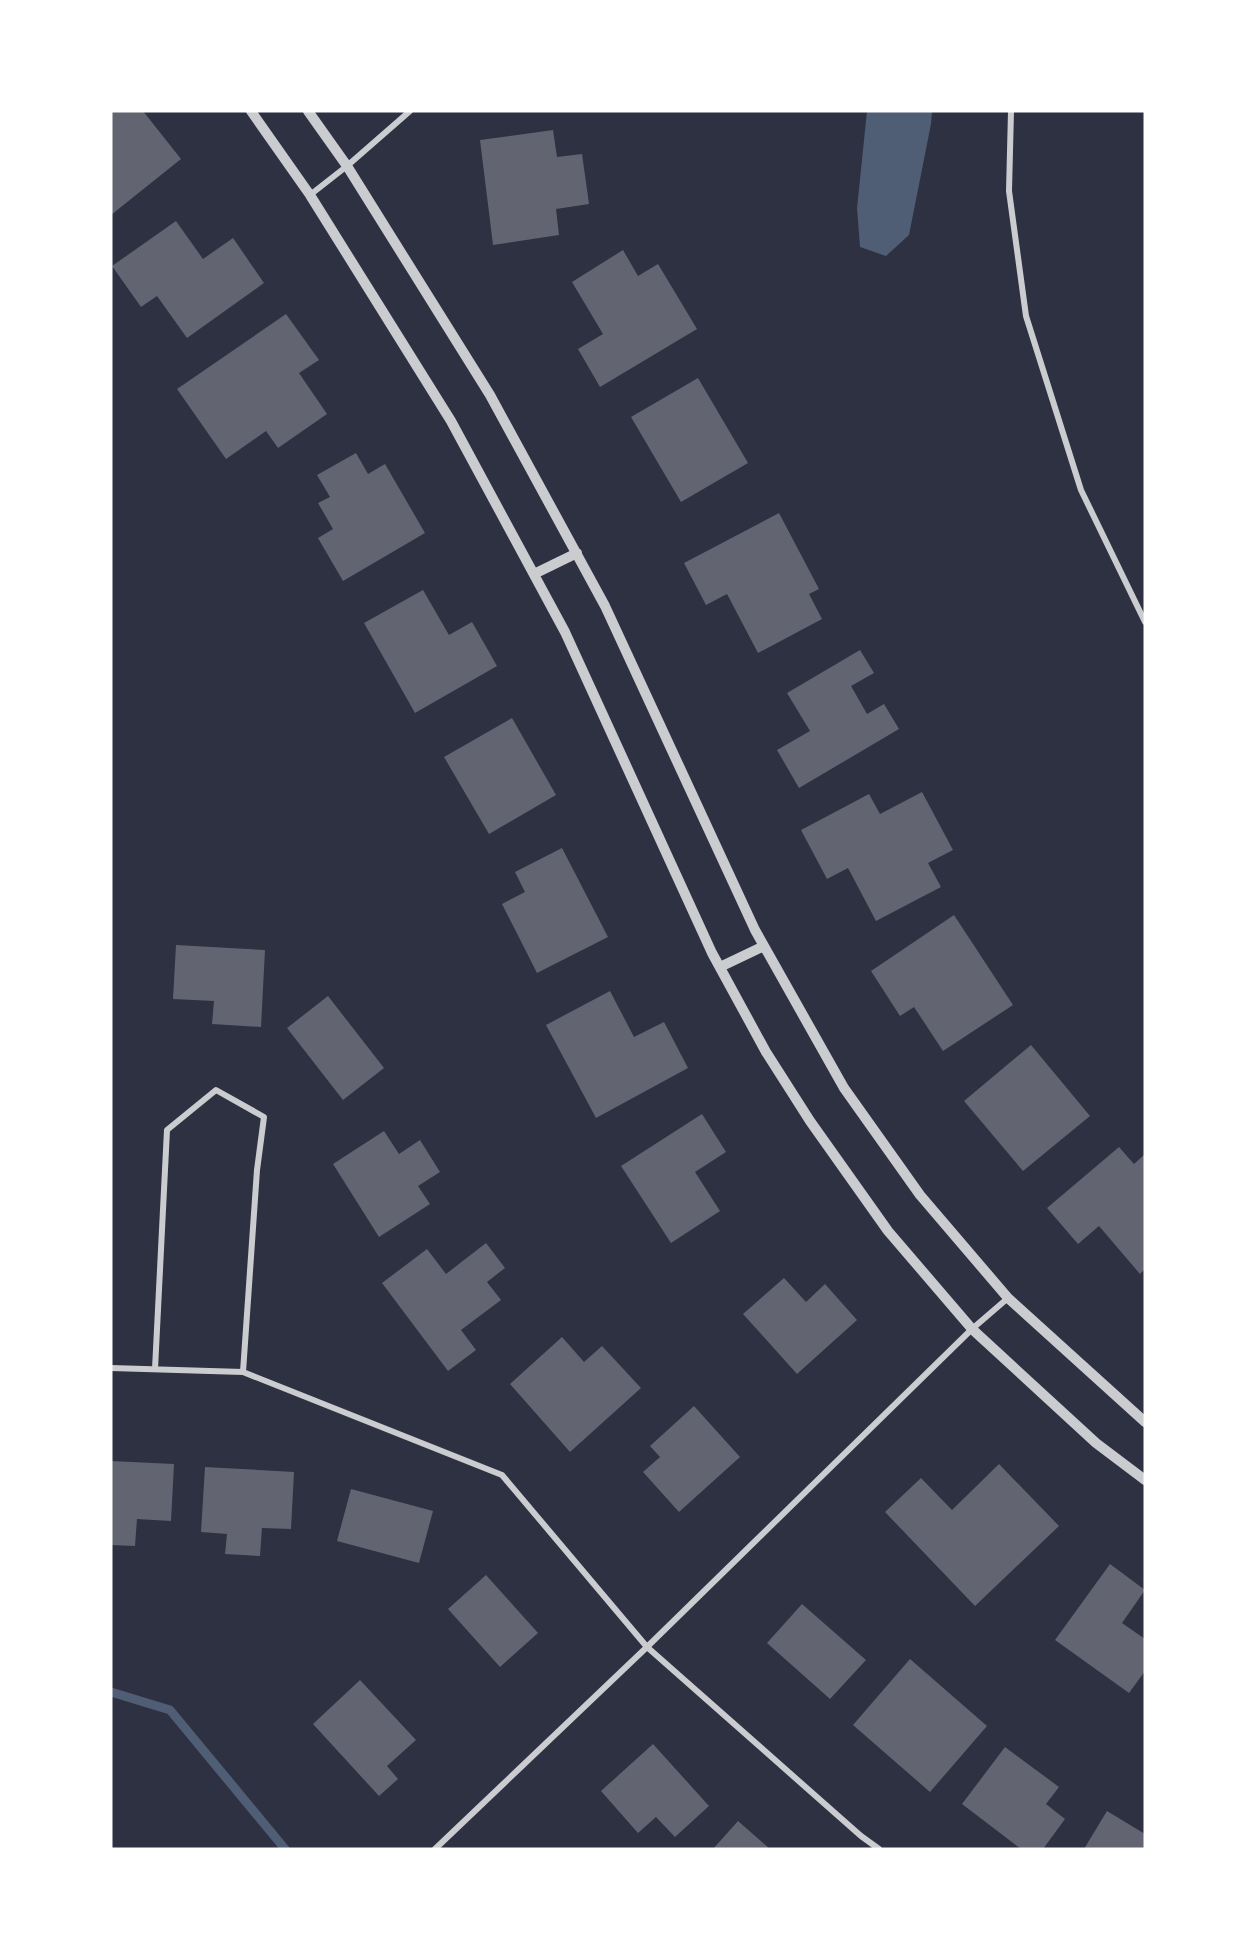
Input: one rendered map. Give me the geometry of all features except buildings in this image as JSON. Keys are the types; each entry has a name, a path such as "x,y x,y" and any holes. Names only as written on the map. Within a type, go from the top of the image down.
{"street":[{"path":"250,111 310,195 451,421 565,632 720,967 766,1052 816,1130 888,1231 972,1329 1096,1443 1145,1480"},
{"path":"308,111 347,166 490,395 577,553 605,606 764,946 844,1088 920,1195 1008,1298 1145,1422"},
{"path":"310,195 410,111"},
{"path":"1011,111 1009,191 1026,316 1082,490 1145,622"},
{"path":"534,574 577,553"},
{"path":"720,967 764,946"},
{"path":"155,1369 167,1130 216,1090 264,1117 257,1170 243,1372"},
{"path":"435,1849 647,1647 972,1329 1008,1298"},
{"path":"111,1368 243,1372 502,1475 647,1647 852,1828 879,1849"}],"water":[{"path":"867,111 932,111 909,235 886,256 860,247 857,208"}],"waterway":[{"path":"111,1692 170,1710 285,1849"}]}
